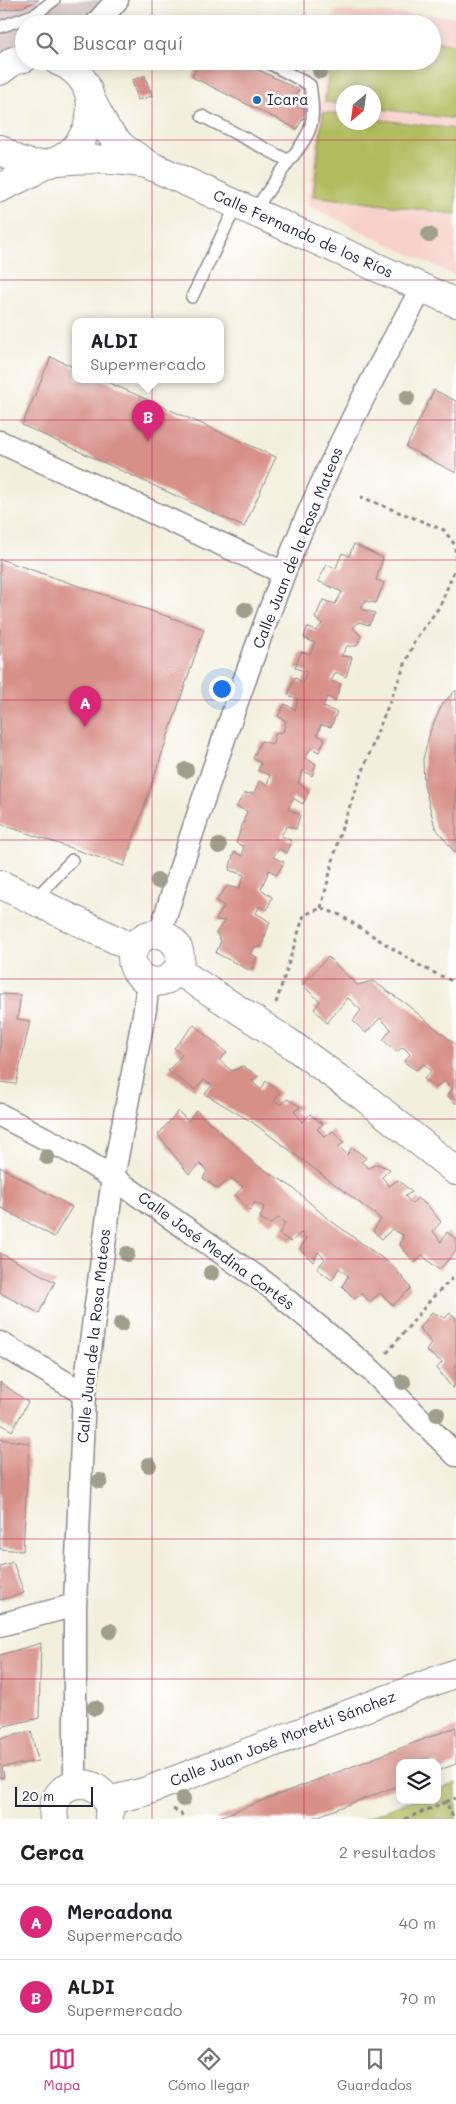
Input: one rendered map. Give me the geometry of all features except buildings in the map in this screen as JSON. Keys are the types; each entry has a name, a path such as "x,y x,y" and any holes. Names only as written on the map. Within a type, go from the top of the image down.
{"street":[{"name":"Calle Fernando de los Ríos","path":"72,70 86,80 107,130 122,147 150,165 456,303"},
{"path":"0,188 70,153 84,137 89,126 86,80"},
{"name":"Calle Fernando de los Ríos","path":"0,149 14,160 30,164 90,159 127,161 150,165"},
{"name":"Calle Juan de la Rosa Mateos","path":"160,933 220,749 284,573 348,428 422,288"},
{"path":"0,442 284,573"},
{"path":"0,884 133,948"},
{"path":"160,933 175,943 179,951 180,962 177,970 163,981 148,981 140,977 133,966 131,955 138,940 148,934 160,933"},
{"path":"177,970 288,1042 349,1086 456,1171"},
{"name":"Calle Juan de la Rosa Mateos","path":"75,1784 75,1605 84,1394 113,1178 144,1019 148,981"},
{"name":"Calle José Medina Cortés","path":"0,1115 73,1153 113,1178 267,1284 372,1371 456,1455"},
{"path":"0,1343 84,1394"},
{"path":"0,1625 75,1605"},
{"name":"Calle Juan José Moretti Sánchez","path":"109,1810 144,1792 456,1673"},
{"path":"54,1819 52,1809 55,1799 61,1791 75,1784 93,1786 109,1810"}],"lane":[{"path":"33,15 54,0"},
{"path":"0,27 15,22"},
{"path":"192,297 246,208 308,138 314,112 310,85 281,70"},
{"path":"202,116 289,161"},
{"path":"34,900 72,860"}],"path":[{"path":"322,908 340,832 377,733 415,640 440,606 456,566 455,545 444,530 361,497"},
{"path":"274,1008 304,915 322,908 340,915 422,967 455,981"},
{"path":"372,1371 433,1297 456,1275"},
{"path":"405,1819 456,1798"},
{"path":"446,1802 454,1819"}],"shaded area":[{"path":"0,0 125,0 114,15 15,15 15,70 17,70 0,76"},
{"path":"333,10 421,15 332,15"},
{"path":"441,16 456,17 456,276 308,206 325,70 441,70"}],"green space":[{"path":"441,42 456,44 456,119 381,109 381,85 336,85 336,103 325,102 329,70 441,70"},
{"path":"323,112 336,114 336,130 381,130 381,120 456,129 456,214 313,196"},
{"path":"456,1783 456,1819 364,1819 402,1804 441,1804 441,1789"}],"place":[{"name":"Icara","path":"257,100"},
{"name":"ALDI","path":"148,441"},
{"name":"Mercadona","path":"85,727"}]}
